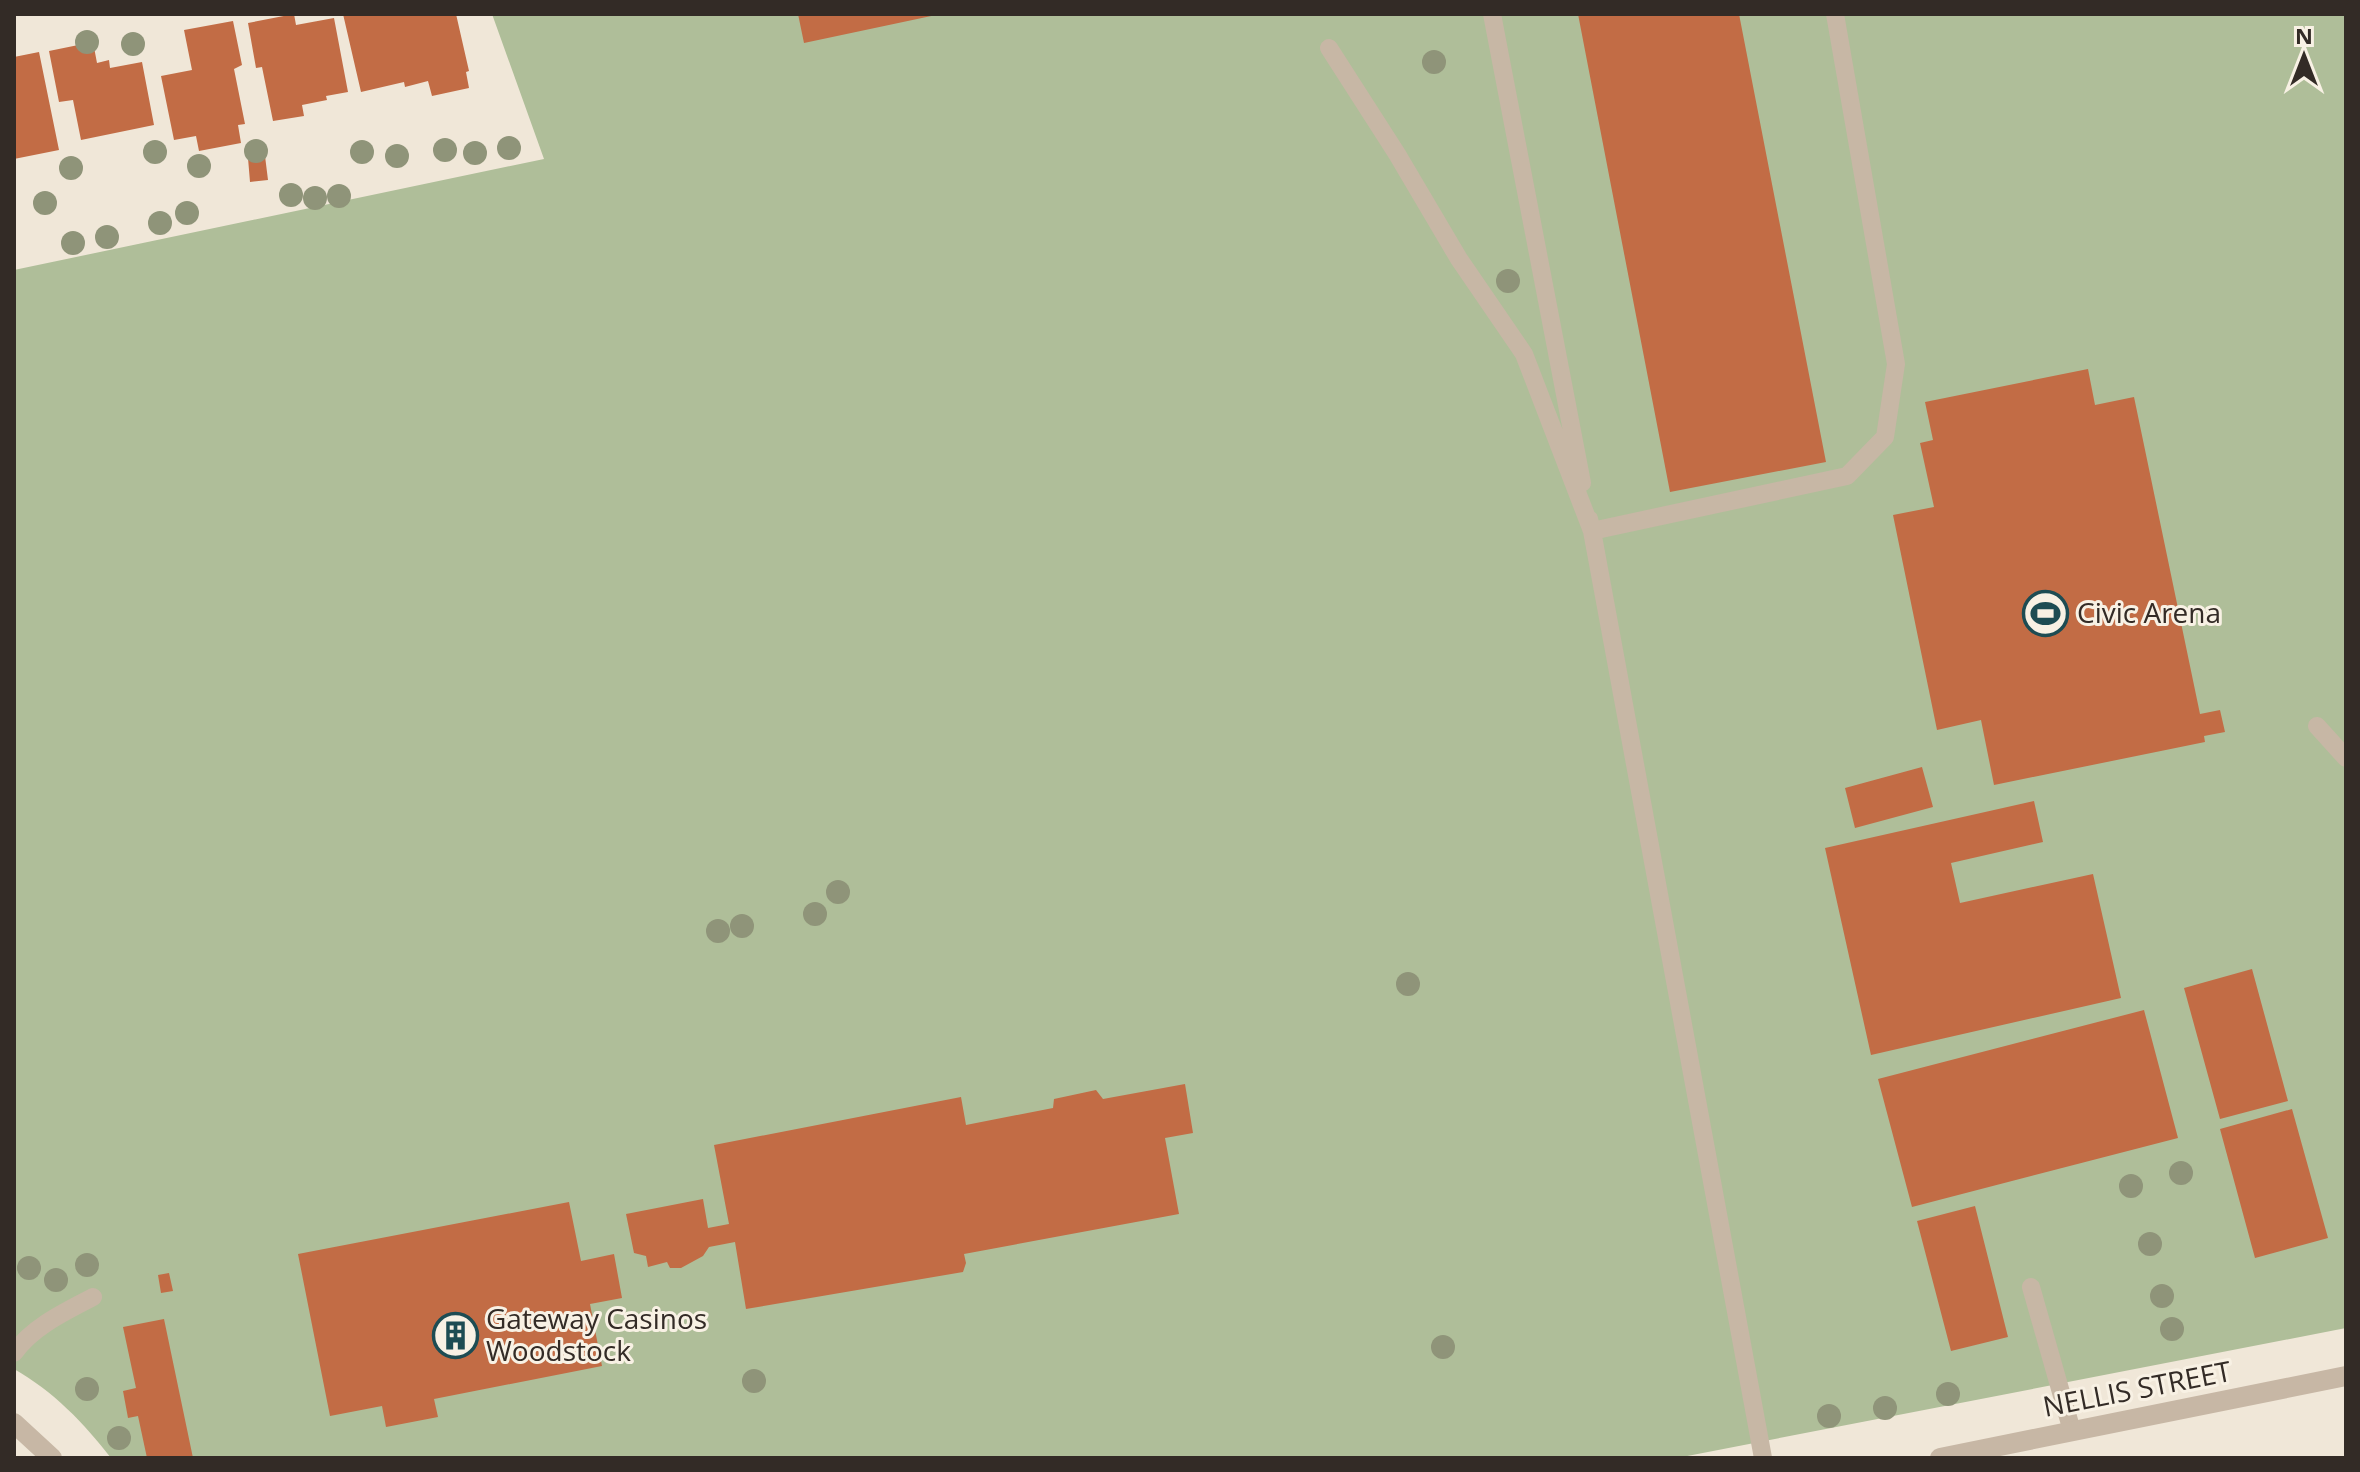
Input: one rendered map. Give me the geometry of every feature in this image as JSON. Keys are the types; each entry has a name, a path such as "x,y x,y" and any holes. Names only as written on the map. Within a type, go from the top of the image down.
{"street":[{"name":"NELLIS STREET","path":"1940,1458 2346,1376"},
{"path":"14,1423 52,1458"}],"lane":[{"path":"1492,14 1592,531 1763,1458"},
{"path":"1592,531 1847,476 1885,437 1896,364 1835,14"},
{"path":"1329,48 1459,259 1524,354 1592,531"},
{"path":"2317,726 2346,758"},
{"path":"2031,1287 2072,1431"},
{"path":"14,1353 20,1344 59,1315 93,1297"}],"green space":[{"path":"492,14 2346,14 2346,1328 1677,1458 111,1458 67,1409 42,1387 14,1369 14,270 544,159"}],"building":[{"path":"294,14 296,25 334,18 348,92 302,105 304,116 273,121 262,67 256,68 248,23"},
{"path":"343,14 456,14 469,71 466,72 469,88 432,96 428,81 405,87 404,82 361,92"},
{"path":"798,14 936,14 936,15 804,43"},
{"path":"1578,14 1739,14 1826,462 1670,492"},
{"path":"233,21 242,65 234,69 245,124 238,125 241,143 199,151 196,136 174,140 161,76 192,70 184,30"},
{"path":"93,42 97,63 109,60 110,68 142,62 154,125 81,140 73,100 59,102 49,51"},
{"path":"39,52 59,150 14,159 14,57"},
{"path":"265,156 268,180 250,182 248,158"},
{"name":"Civic Arena","path":"2088,369 2095,405 2134,397 2200,714 2220,710 2225,732 2204,736 2205,742 1994,785 1981,720 1937,730 1893,515 1934,507 1920,443 1933,440 1925,402"},
{"path":"1922,767 1933,807 1855,828 1845,788"},
{"path":"2034,801 2043,842 1951,863 1960,903 2093,874 2121,998 1871,1055 1825,848"},
{"path":"2252,969 2288,1101 2220,1119 2184,988"},
{"path":"2144,1010 2178,1138 1912,1207 1878,1079"},
{"path":"1185,1084 1193,1133 1165,1138 1179,1214 964,1254 966,1263 963,1272 746,1309 735,1242 709,1247 703,1256 681,1268 670,1268 667,1262 648,1267 646,1256 634,1253 626,1214 703,1199 708,1228 729,1224 714,1145 961,1097 966,1125 1053,1108 1054,1099 1096,1090 1103,1099"},
{"path":"2292,1109 2328,1238 2255,1258 2220,1129"},
{"name":"Gateway Casinos Woodstock","path":"569,1202 581,1261 614,1254 622,1298 590,1304 602,1366 434,1399 438,1417 386,1427 382,1406 330,1416 298,1254"},
{"path":"1975,1206 2008,1337 1951,1351 1917,1221"},
{"path":"169,1273 173,1291 161,1293 158,1275"},
{"path":"164,1319 193,1458 147,1458 138,1416 128,1418 123,1391 136,1388 123,1327"}],"place":[{"name":"Civic Arena","path":"2046,613"},
{"name":"Gateway Casinos Woodstock","path":"455,1335"}]}
